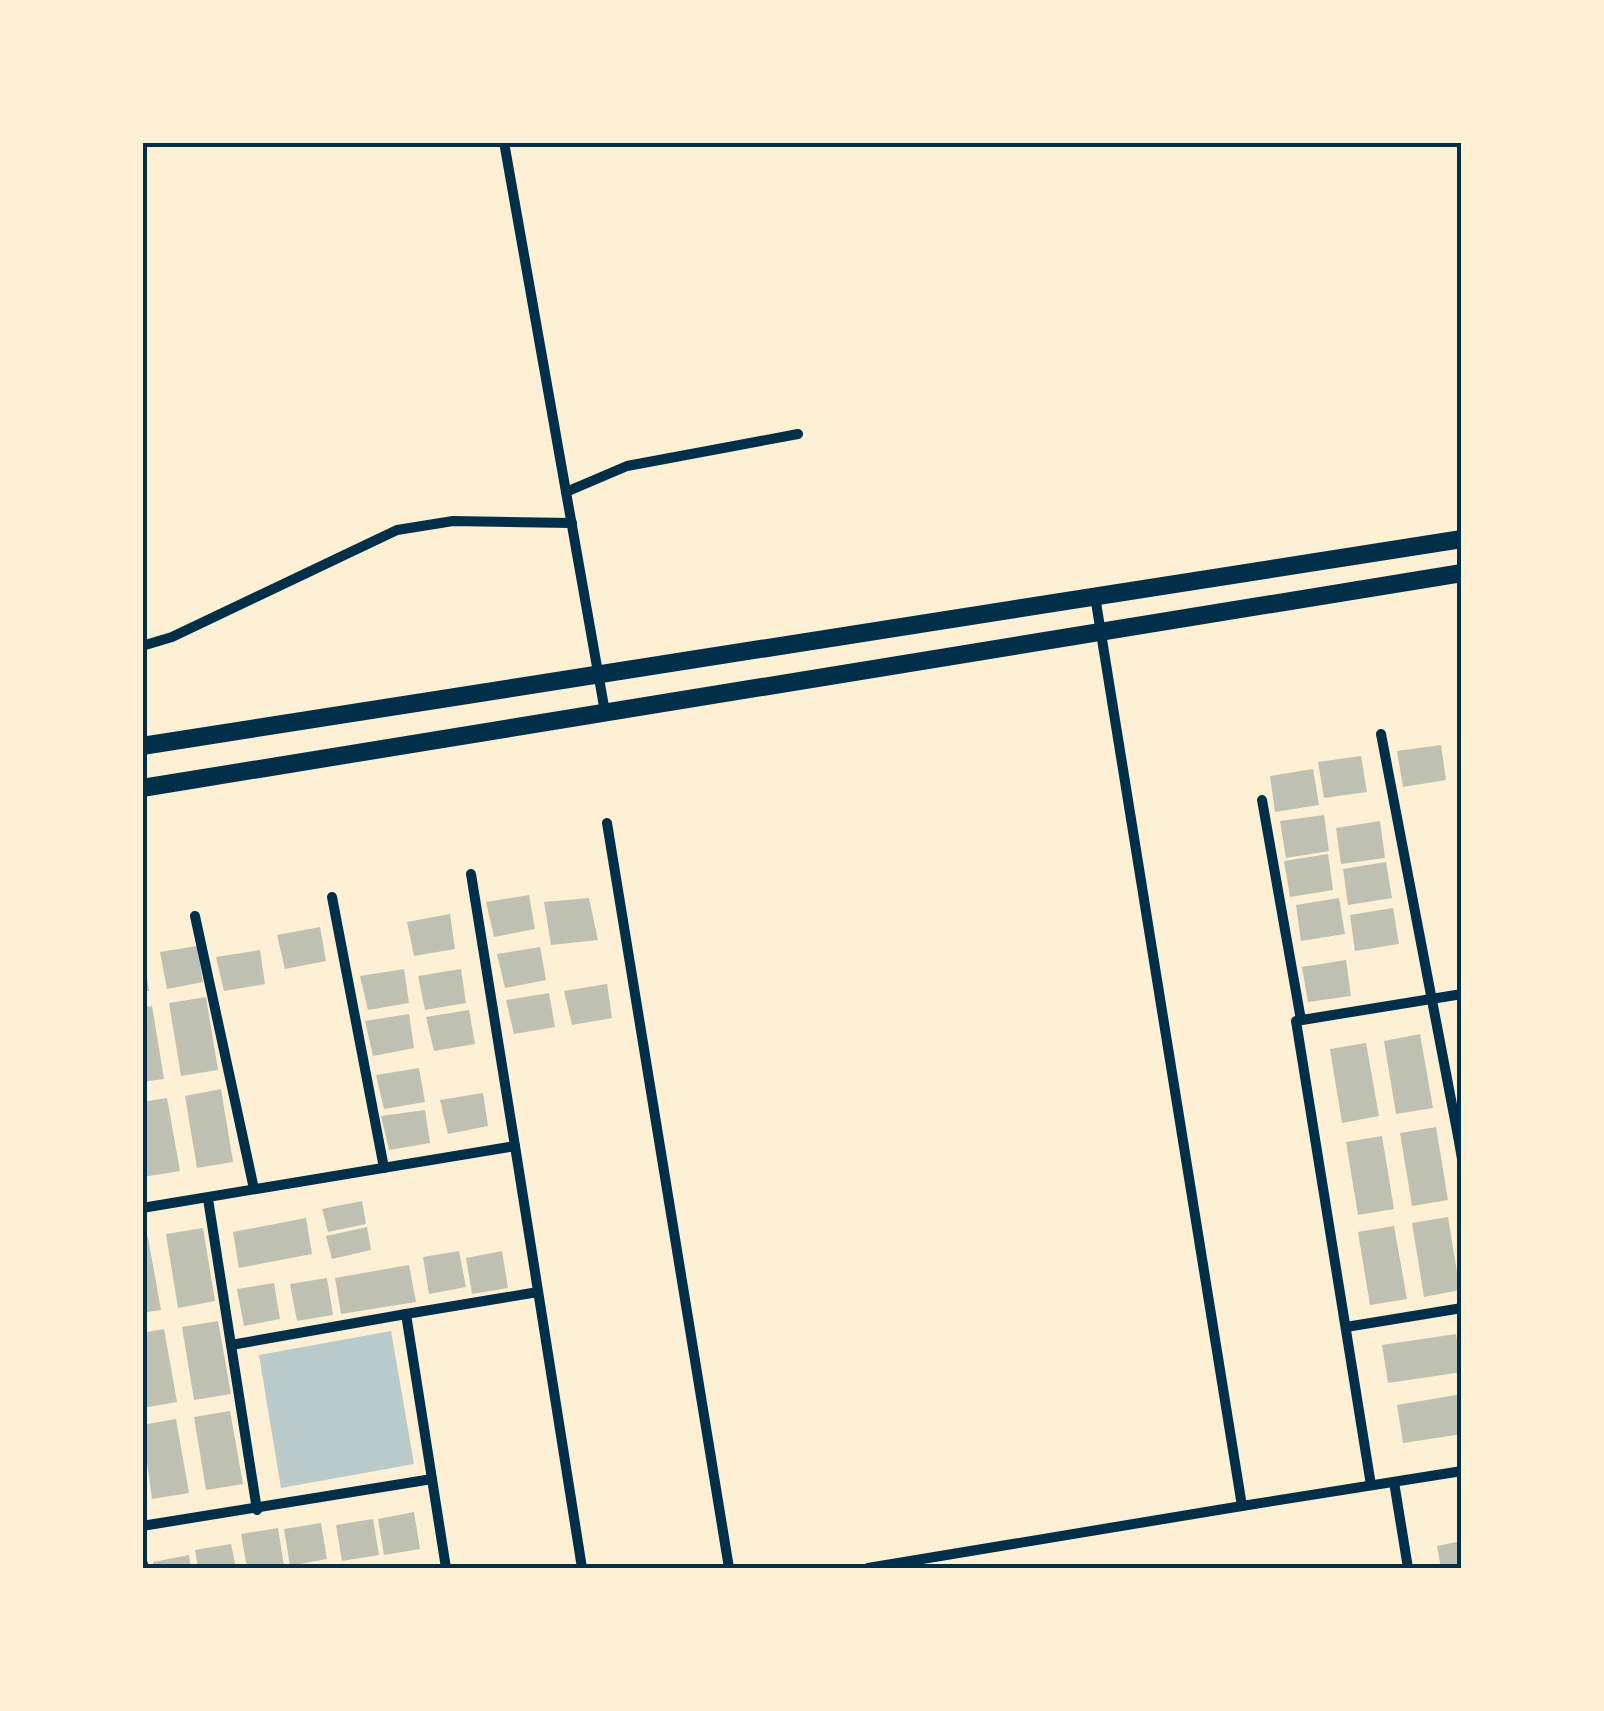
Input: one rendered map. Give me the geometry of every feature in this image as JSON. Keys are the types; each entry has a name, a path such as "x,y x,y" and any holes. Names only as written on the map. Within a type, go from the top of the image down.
{"street":[{"path":"504,142 605,712"},
{"path":"566,492 627,466 798,434"},
{"path":"142,646 172,636 397,530 452,521 572,523"},
{"path":"142,746 1462,539"},
{"path":"142,788 1462,573"},
{"path":"1096,596 1242,1506"},
{"path":"1381,734 1462,1159"},
{"path":"1262,800 1301,1020"},
{"path":"607,822 729,1568"},
{"path":"471,874 582,1568"},
{"path":"332,897 384,1168"},
{"path":"196,916 254,1189"},
{"path":"1372,1485 1296,1021 1462,994"},
{"path":"142,1208 516,1146"},
{"path":"208,1199 258,1510"},
{"path":"231,1345 538,1292"},
{"path":"1346,1327 1462,1308"},
{"path":"406,1314 446,1568"},
{"path":"868,1568 1462,1470"},
{"path":"142,1526 432,1479"},
{"path":"1394,1482 1408,1568"},
{"path":"142,1561 144,1568"}],"shaded area":[{"path":"391,1331 414,1464 281,1488 259,1355"}],"building":[{"path":"1441,745 1446,780 1403,787 1397,751"},
{"path":"1361,756 1367,792 1324,798 1318,762"},
{"path":"1313,769 1319,805 1275,812 1270,776"},
{"path":"1324,815 1329,851 1286,858 1280,821"},
{"path":"1380,821 1385,858 1341,864 1336,828"},
{"path":"1328,854 1333,890 1290,897 1284,861"},
{"path":"1386,862 1392,898 1348,905 1343,869"},
{"path":"529,895 535,929 494,937 486,902"},
{"path":"589,898 598,940 551,945 544,902"},
{"path":"1339,898 1345,934 1301,941 1296,905"},
{"path":"1393,908 1399,944 1355,951 1350,915"},
{"path":"450,914 455,949 414,956 407,922"},
{"path":"320,927 326,961 285,969 277,935"},
{"path":"197,946 203,982 167,989 160,952"},
{"path":"540,947 546,980 505,988 497,954"},
{"path":"260,950 265,984 224,991 216,957"},
{"path":"1346,960 1351,996 1308,1002 1302,967"},
{"path":"145,963 149,991 142,992 142,964"},
{"path":"404,969 409,1003 368,1010 360,976"},
{"path":"461,969 466,1003 425,1010 418,976"},
{"path":"607,984 612,1018 572,1025 564,991"},
{"path":"549,993 555,1027 514,1034 506,1000"},
{"path":"206,997 218,1070 181,1076 169,1003"},
{"path":"152,1006 164,1079 142,1082 142,1007"},
{"path":"469,1010 475,1044 434,1051 426,1017"},
{"path":"409,1014 414,1048 373,1056 365,1021"},
{"path":"1420,1034 1433,1108 1396,1114 1384,1041"},
{"path":"1366,1043 1379,1116 1342,1123 1330,1049"},
{"path":"419,1068 425,1102 384,1109 376,1075"},
{"path":"221,1089 233,1162 197,1168 185,1096"},
{"path":"483,1093 488,1126 448,1134 440,1100"},
{"path":"167,1098 180,1171 143,1177 142,1102"},
{"path":"425,1110 430,1143 389,1150 381,1116"},
{"path":"1436,1127 1448,1200 1412,1206 1400,1133"},
{"path":"1382,1136 1394,1209 1358,1215 1346,1142"},
{"path":"362,1201 366,1224 328,1232 322,1209"},
{"path":"1448,1217 1460,1290 1424,1297 1412,1223"},
{"path":"306,1218 312,1254 239,1268 233,1232"},
{"path":"1394,1226 1407,1299 1370,1305 1358,1232"},
{"path":"367,1227 371,1250 332,1259 326,1236"},
{"path":"203,1228 215,1301 178,1308 166,1234"},
{"path":"148,1237 161,1310 142,1313 142,1238"},
{"path":"459,1251 466,1287 429,1294 423,1257"},
{"path":"502,1251 508,1288 472,1294 466,1258"},
{"path":"409,1265 416,1302 341,1314 335,1278"},
{"path":"327,1278 333,1315 297,1321 290,1284"},
{"path":"274,1283 280,1319 244,1326 237,1289"},
{"path":"218,1321 231,1394 194,1400 182,1327"},
{"path":"164,1329 177,1402 142,1408 142,1333"},
{"path":"1456,1334 1462,1372 1388,1383 1382,1345"},
{"path":"1462,1394 1462,1434 1403,1443 1397,1405"},
{"path":"230,1411 243,1484 206,1490 194,1417"},
{"path":"176,1419 189,1493 152,1499 142,1425"},
{"path":"414,1512 420,1549 384,1555 378,1519"},
{"path":"373,1519 379,1555 342,1561 336,1525"},
{"path":"321,1523 327,1559 290,1566 284,1529"},
{"path":"278,1528 284,1565 247,1568 241,1534"},
{"path":"1462,1541 1462,1568 1441,1568 1437,1546"},
{"path":"231,1544 236,1568 198,1568 195,1550"},
{"path":"189,1555 191,1568 154,1568 153,1562"}]}
